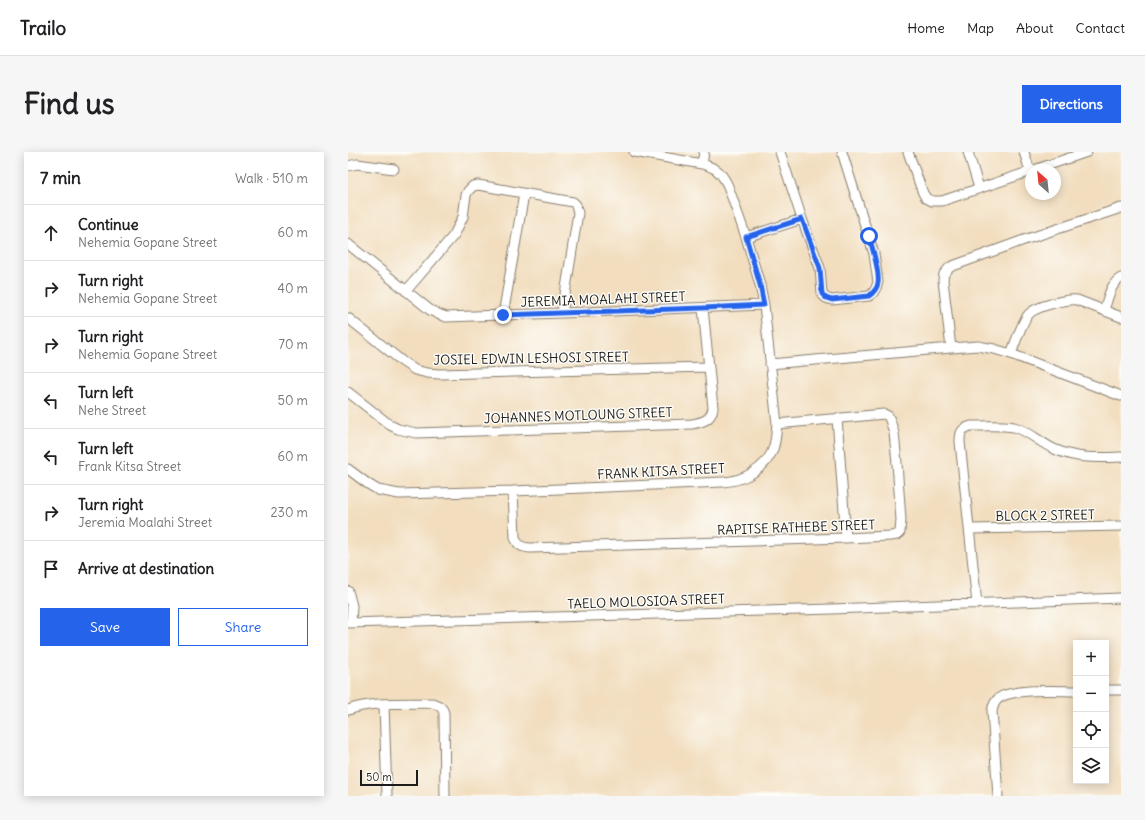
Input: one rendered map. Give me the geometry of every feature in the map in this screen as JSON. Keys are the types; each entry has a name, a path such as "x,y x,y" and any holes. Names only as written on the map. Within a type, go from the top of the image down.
{"street":[{"name":"FRANK KITSA STREET","path":"350,474 378,490 399,494 513,491 730,482 746,477 766,460 773,450 776,436 776,424 764,305 760,285 746,237 728,186 724,178 713,167 634,152"},
{"path":"702,164 704,152"},
{"path":"780,152 820,268 822,294 826,298 832,300 869,296 873,293 878,282 874,254 842,152"},
{"path":"908,152 919,184 926,198 932,200 942,200 1025,173"},
{"path":"968,152 979,188"},
{"path":"1024,152 1029,164"},
{"path":"1052,164 1085,152"},
{"path":"348,166 357,164 394,169"},
{"path":"406,291 454,235 463,217 466,195 470,188 478,185 573,202 576,205 578,213 562,313"},
{"path":"503,315 524,194"},
{"path":"951,348 943,280 944,274 950,267 1017,242 1121,208"},
{"path":"746,237 802,219"},
{"name":"JEREMIA MOALAHI STREET","path":"348,244 430,310 446,316 764,305"},
{"path":"1104,310 1116,280 1121,278"},
{"path":"1011,354 1025,321 1029,314 1036,310 1060,302 1077,300 1121,317"},
{"name":"JOHANNES MOTLOUNG STREET","path":"348,392 390,425 398,429 416,433 692,424 702,422 706,420 713,408 703,308"},
{"name":"JOSIEL EDWIN LESHOSI STREET","path":"348,318 414,370 427,373 439,374 708,367"},
{"path":"770,364 978,346 1011,354 1121,396"},
{"name":"RAPITSE RATHEBE STREET","path":"513,491 514,537 517,543 526,548 846,538 891,536 897,535 900,532 901,520 898,463 892,425 888,416 884,414 776,424"},
{"path":"837,418 846,538"},
{"path":"977,604 960,442 960,435 965,428 971,426 1013,427 1025,431 1044,444 1068,454 1086,457 1121,457"},
{"name":"BLOCK 2 STREET","path":"970,529 1121,526"},
{"path":"348,591 352,606 350,623"},
{"name":"TAELO MOLOSIOA STREET","path":"350,623 832,609 1121,598"},
{"path":"1109,690 1121,690"},
{"path":"998,796 992,711 993,705 998,698 1024,691 1073,691"},
{"path":"384,704 387,796"},
{"path":"348,710 368,705 438,704 443,709 444,713 445,796"}],"route":[{"path":"503,315 764,305 760,285 746,237 802,219 820,268 822,294 826,298 832,300 869,296 873,293 878,282 874,254 869,236"}]}
